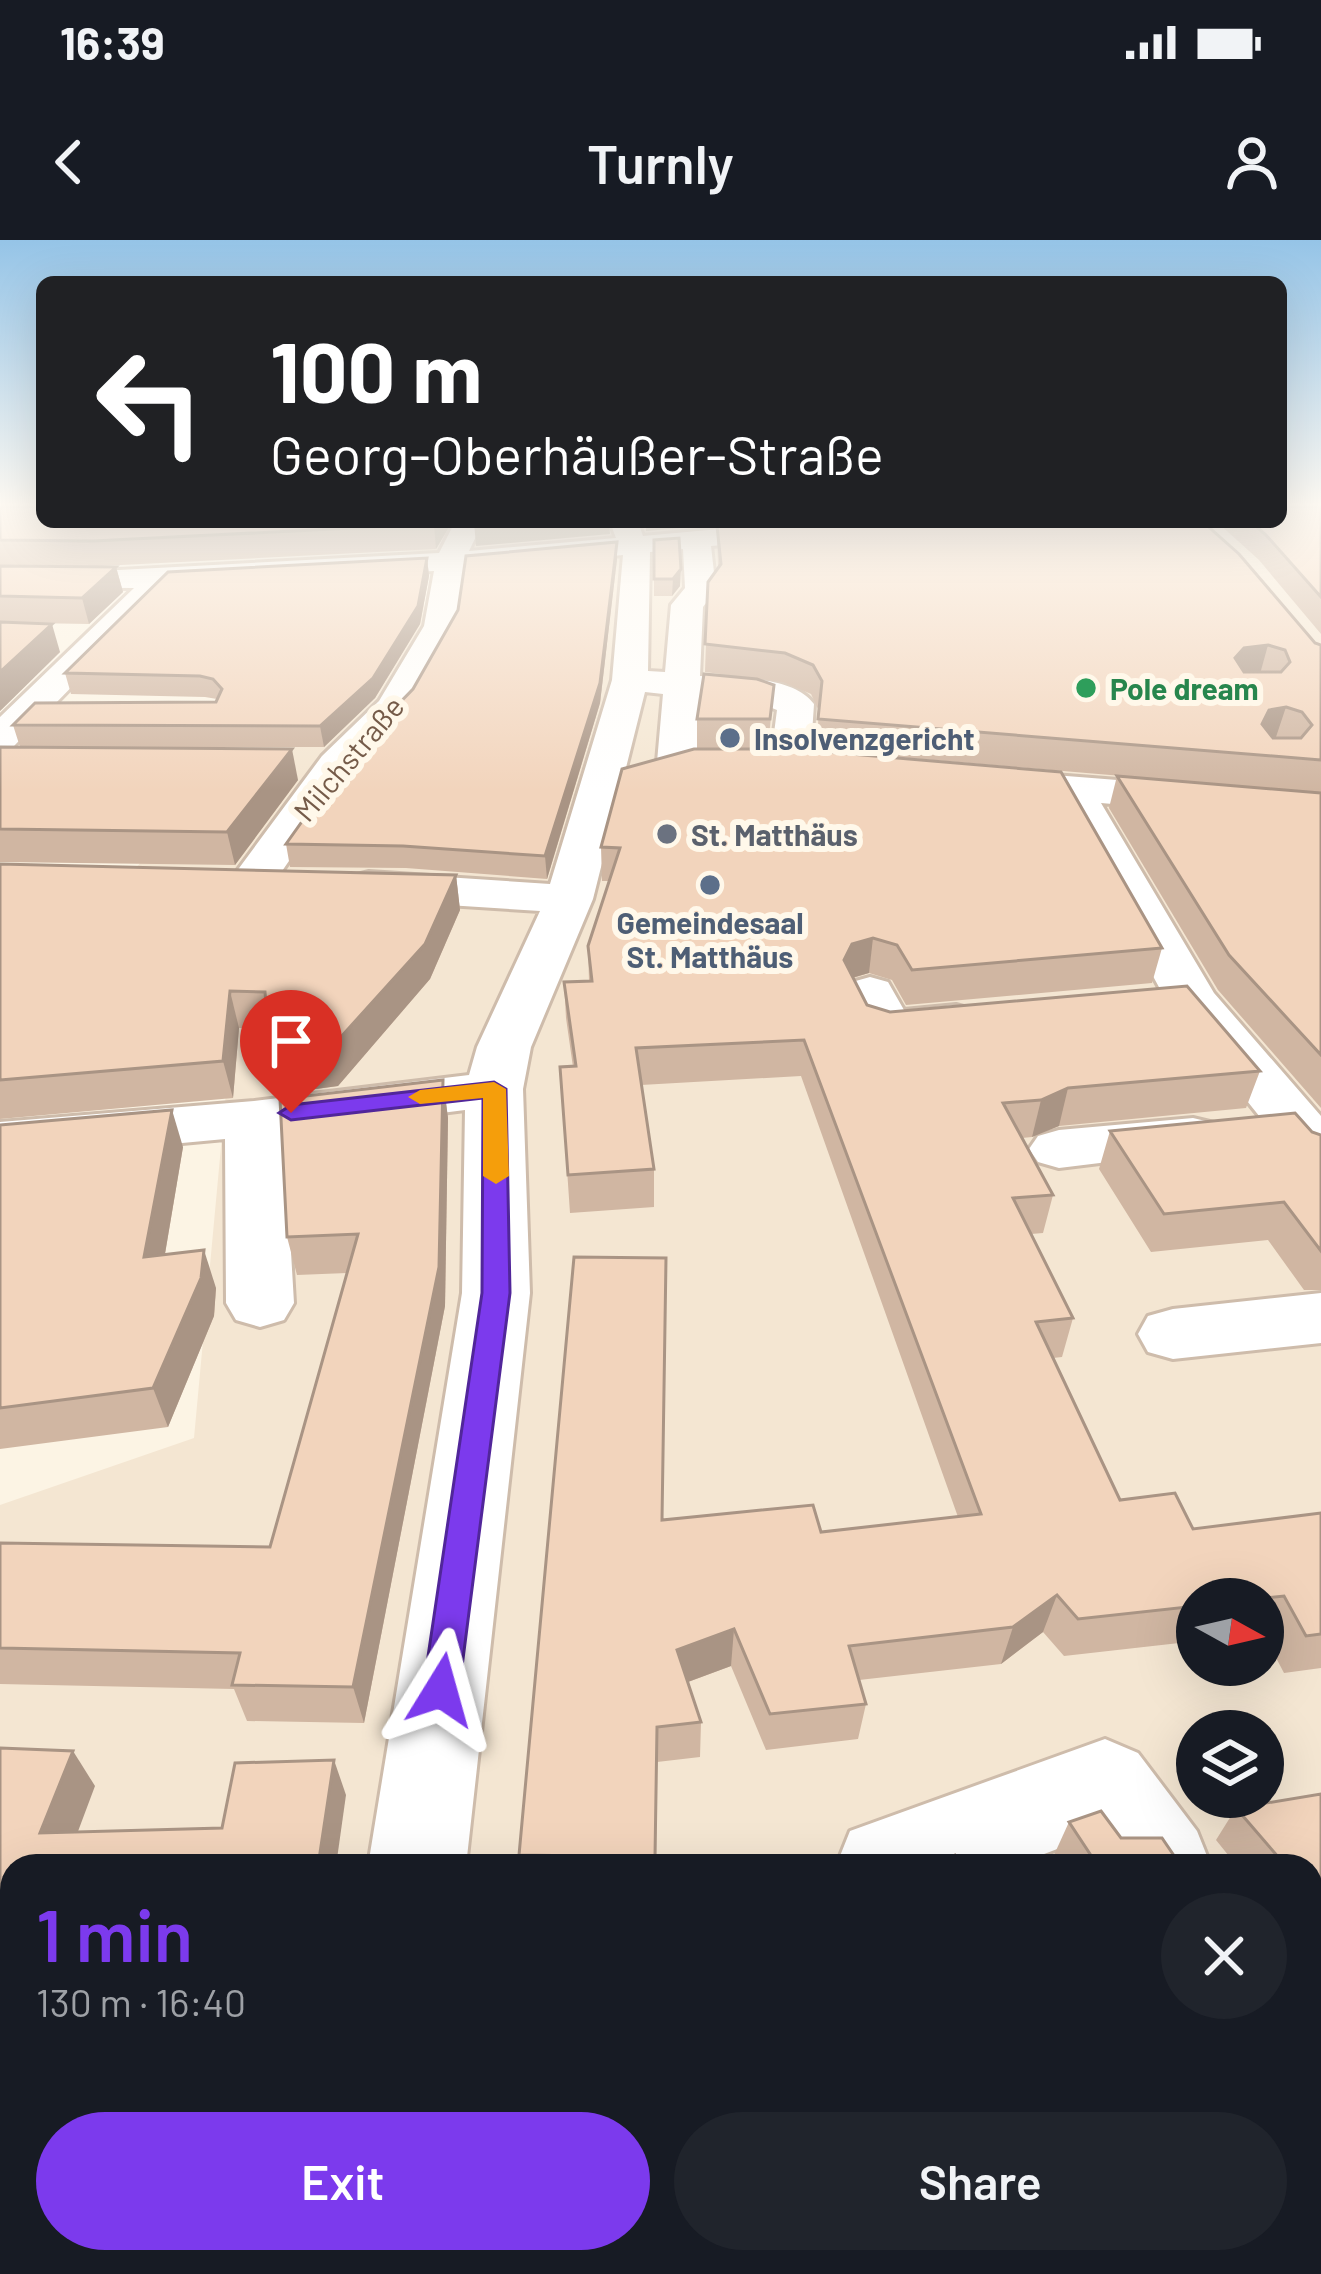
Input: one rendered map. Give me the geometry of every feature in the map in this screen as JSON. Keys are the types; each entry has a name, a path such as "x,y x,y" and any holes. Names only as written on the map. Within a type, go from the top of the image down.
{"street":[{"path":"0,738 101,640 150,601"},
{"name":"Milchstraße","path":"444,601 440,626 394,707 316,764 262,884 569,899"},
{"path":"419,1854 496,1293 499,1068 569,899 610,764 630,680 630,601"},
{"path":"610,764 691,762 684,683 691,601"},
{"path":"45,637 101,640"},
{"path":"630,680 763,692 796,704 790,764"},
{"path":"31,708 92,710"},
{"path":"748,763 835,767"},
{"path":"945,777 1321,809"},
{"path":"1072,789 1169,1002 1309,1140"},
{"path":"870,993 886,1028 1004,1017"},
{"path":"0,1141 226,1121 499,1068"},
{"path":"226,1121 260,1303"},
{"path":"1059,1149 1309,1140"},
{"path":"1173,1334 1321,1318"},
{"path":"918,1854 1105,1785 1154,1854"}],"shaded area":[{"path":"439,601 1321,601 1321,1854 0,1854 0,1505 194,1438 246,877 128,876 324,670 344,608 438,606"}],"building":[{"path":"139,601 419,601 373,678 320,726 13,725 35,703 216,702 222,689 213,679 200,676 65,673"},
{"path":"459,601 610,601 600,683 545,856 286,844 350,754 413,689"},
{"path":"707,601 1279,601 1321,645 1321,760 818,719 822,681 813,665 785,653 705,644","holes":["1268,645 1285,650 1290,662 1281,672 1244,672 1235,658 1244,648","1286,707 1302,712 1312,725 1301,738 1273,738 1262,724 1269,710"]},
{"path":"0,622 52,624 0,672"},
{"path":"704,674 774,685 770,719 697,719"},
{"path":"0,747 292,749 227,832 0,829"},
{"path":"694,749 792,749 1061,772 1162,948 912,970 897,945 873,938 852,944 844,960 867,1005 890,1012 1187,986 1260,1071 1068,1088 1041,1100 1003,1103 1053,1195 1013,1198 1073,1318 1036,1322 1120,1500 1175,1493 1193,1529 1321,1513 1321,1634 1306,1636 1284,1596 1284,1578 1176,1578 1176,1608 1078,1619 1057,1595 1013,1627 849,1646 866,1704 770,1714 734,1629 677,1650 701,1722 657,1727 655,1854 519,1854 574,1257 666,1258 662,1520 813,1505 821,1532 981,1514 804,1040 636,1048 654,1169 568,1175 560,1067 576,1066 564,982 592,981 588,946 620,848 601,847 622,769"},
{"path":"1117,776 1321,793 1321,1055 1229,955"},
{"path":"0,864 456,875 425,944 330,1049 270,1056 265,992 230,991 223,1061 0,1080"},
{"path":"443,1080 439,1267 353,1687 232,1685 240,1653 0,1648 0,1543 270,1547 358,1234 287,1237 280,1099"},
{"path":"172,1110 144,1257 204,1250 201,1278 153,1388 0,1408 0,1125"},
{"path":"1295,1113 1321,1135 1321,1251 1284,1202 1164,1214 1110,1131"},
{"path":"0,1748 73,1751 40,1833 222,1828 235,1763 334,1760 320,1854 0,1854"},
{"path":"1321,1794 1321,1854 1276,1854 1245,1818 1284,1818 1284,1800"},
{"path":"1101,1811 1121,1838 1162,1838 1173,1854 1090,1854 1069,1822"}],"slow traffic":[{"path":"420,1097 494,1089 496,1176"}],"place":[{"name":"Pole dream","path":"1086,688"},
{"name":"Insolvenzgericht","path":"730,738"},
{"name":"St. Matthäus","path":"667,834"},
{"name":"Gemeindesaal St. Matthäus","path":"710,885"}],"route":[{"path":"291,1113 494,1089 496,1293 441,1690"}]}
